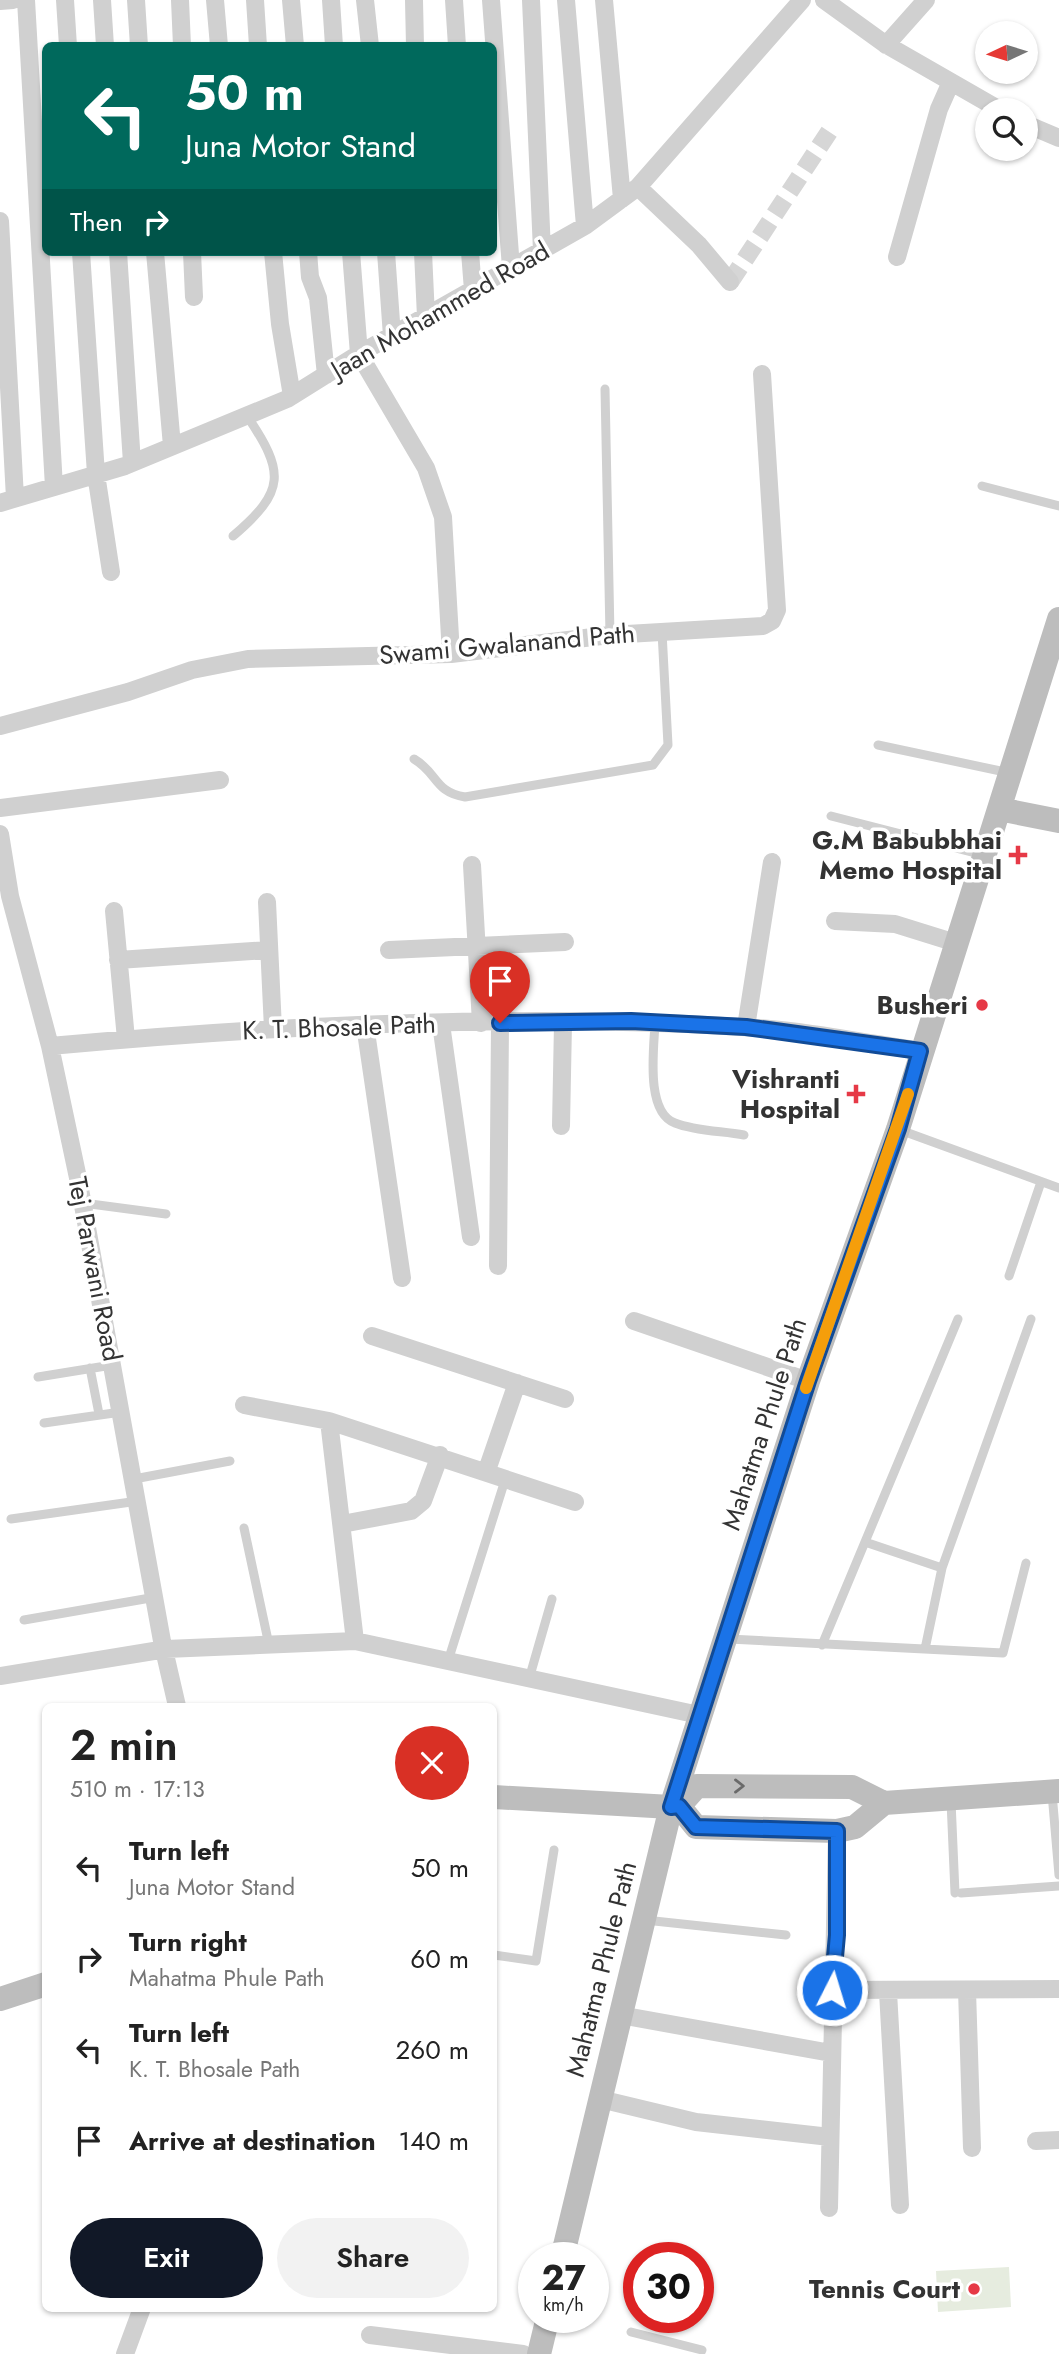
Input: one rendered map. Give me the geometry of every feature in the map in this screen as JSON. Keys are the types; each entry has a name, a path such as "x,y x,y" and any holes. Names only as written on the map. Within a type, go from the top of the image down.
{"main road":[{"name":"Mahatma Phule Path","path":"566,2242 643,1920 699,1715 808,1381 898,1129 920,1051 1055,645 1059,619"},
{"path":"999,809 1059,821"},
{"path":"675,1806 698,1786 852,1787 884,1804 1055,1791"},
{"path":"497,1797 675,1806 696,1827 837,1831 855,1827 884,1804"},
{"path":"0,1999 42,1985"},
{"path":"539,2354 544,2333"}],"street":[{"path":"0,1 13,0"},
{"path":"26,0 54,487"},
{"path":"65,0 68,42"},
{"path":"102,0 105,42"},
{"path":"136,0 139,42"},
{"path":"180,0 182,42"},
{"path":"215,0 219,42"},
{"path":"255,0 258,42"},
{"path":"291,0 295,42"},
{"path":"331,0 334,42"},
{"path":"365,0 370,42"},
{"path":"414,0 415,42"},
{"path":"454,0 457,42"},
{"path":"491,0 494,42"},
{"path":"531,0 542,251"},
{"path":"566,0 585,226"},
{"path":"604,0 622,199"},
{"name":"Jaan Mohammed Road","path":"8,500 132,463 292,396 359,354 585,226 638,187 802,0"},
{"path":"824,0 886,44 979,98"},
{"path":"886,44 926,0"},
{"path":"497,80 511,268"},
{"path":"897,257 939,109 951,82"},
{"path":"1038,129 1059,138"},
{"path":"638,187 727,278"},
{"path":"0,221 8,500"},
{"path":"81,256 96,474 111,572"},
{"path":"118,256 132,463"},
{"path":"155,256 172,446"},
{"path":"192,256 194,297"},
{"path":"272,256 292,396"},
{"path":"308,256 310,277 318,298 326,375"},
{"path":"351,256 359,354 426,468 443,517 451,654"},
{"path":"386,256 392,336"},
{"path":"423,256 426,317"},
{"path":"470,256 473,290"},
{"name":"Swami Gwalanand Path","path":"0,726 128,692 191,670 248,659 451,654 611,635 763,626 772,621 777,610 762,374"},
{"path":"0,808 220,780"},
{"name":"Tej Parwani Road","path":"0,834 9,896 50,1046 83,1203 162,1641 176,1703"},
{"path":"746,1027 772,862"},
{"path":"472,865 481,1023"},
{"path":"267,902 273,1029"},
{"path":"114,911 126,1039"},
{"path":"835,921 895,924 956,943"},
{"path":"389,950 565,942"},
{"path":"118,960 268,950"},
{"path":"498,1266 500,1023"},
{"path":"561,1126 563,1023"},
{"name":"K. T. Bhosale Path","path":"50,1046 273,1029 365,1025 655,1023 746,1027 920,1051"},
{"path":"441,1024 471,1237"},
{"path":"365,1025 402,1278"},
{"path":"634,1321 808,1381"},
{"path":"372,1336 565,1399"},
{"path":"487,1470 517,1383"},
{"path":"244,1405 328,1421 487,1470 575,1502"},
{"path":"328,1421 355,1641"},
{"path":"342,1524 411,1511 423,1501 440,1455"},
{"path":"0,1676 166,1649 355,1641 699,1715"},
{"path":"829,2208 832,1990 837,1935 837,1831"},
{"path":"832,1990 888,1992 1059,1989"},
{"path":"967,1990 972,2148"},
{"path":"888,1992 900,2205"},
{"path":"620,2015 831,2053"},
{"path":"600,2099 696,2122 830,2137"},
{"path":"1036,2141 1059,2140"},
{"path":"125,2354 141,2312"},
{"path":"370,2335 523,2354"}],"lane":[{"path":"605,389 611,635"},
{"path":"233,536 254,518 272,494 274,481 275,469 269,449 247,416"},
{"path":"982,486 1059,506"},
{"path":"414,759 425,765 441,789 465,797 653,765 668,745 662,632"},
{"path":"878,745 1011,773"},
{"path":"831,816 984,855"},
{"path":"655,1023 656,1101 664,1115 674,1123 744,1135"},
{"path":"898,1129 1059,1188"},
{"path":"1009,1276 1041,1182"},
{"path":"83,1203 166,1214"},
{"path":"822,1645 958,1319"},
{"path":"925,1649 942,1568 1031,1319"},
{"path":"38,1377 113,1365"},
{"path":"90,1368 99,1414"},
{"path":"44,1423 121,1412"},
{"path":"134,1479 230,1461"},
{"path":"448,1661 506,1477"},
{"path":"11,1519 138,1502"},
{"path":"244,1528 269,1645"},
{"path":"865,1542 942,1568"},
{"path":"724,1638 1003,1653 1026,1563"},
{"path":"24,1620 156,1597"},
{"path":"529,1679 552,1599"},
{"path":"1055,1791 1059,1875"},
{"path":"951,1801 958,1893 1059,1886"},
{"path":"497,1955 536,1961 554,1850"},
{"path":"643,1920 786,1935"},
{"path":"635,2333 702,2350 701,2354"}],"shaded area":[{"name":"Tennis Court","path":"1009,2267 1011,2307 938,2312 936,2271"}],"tunnel":[{"path":"730,282 831,129"}],"slow traffic":[{"path":"806,1388 908,1094"}],"place":[{"name":"G.M Babubbhai Memo Hospital","path":"1018,855"},
{"name":"Busheri","path":"982,1005"},
{"name":"Vishranti Hospital","path":"856,1094"},
{"name":"Tennis Court","path":"974,2289"}],"route":[{"path":"500,1023 631,1021 746,1027 920,1051 898,1129 808,1381 671,1807 679,1806 696,1827 837,1831 837,1935 832,1990"}]}
